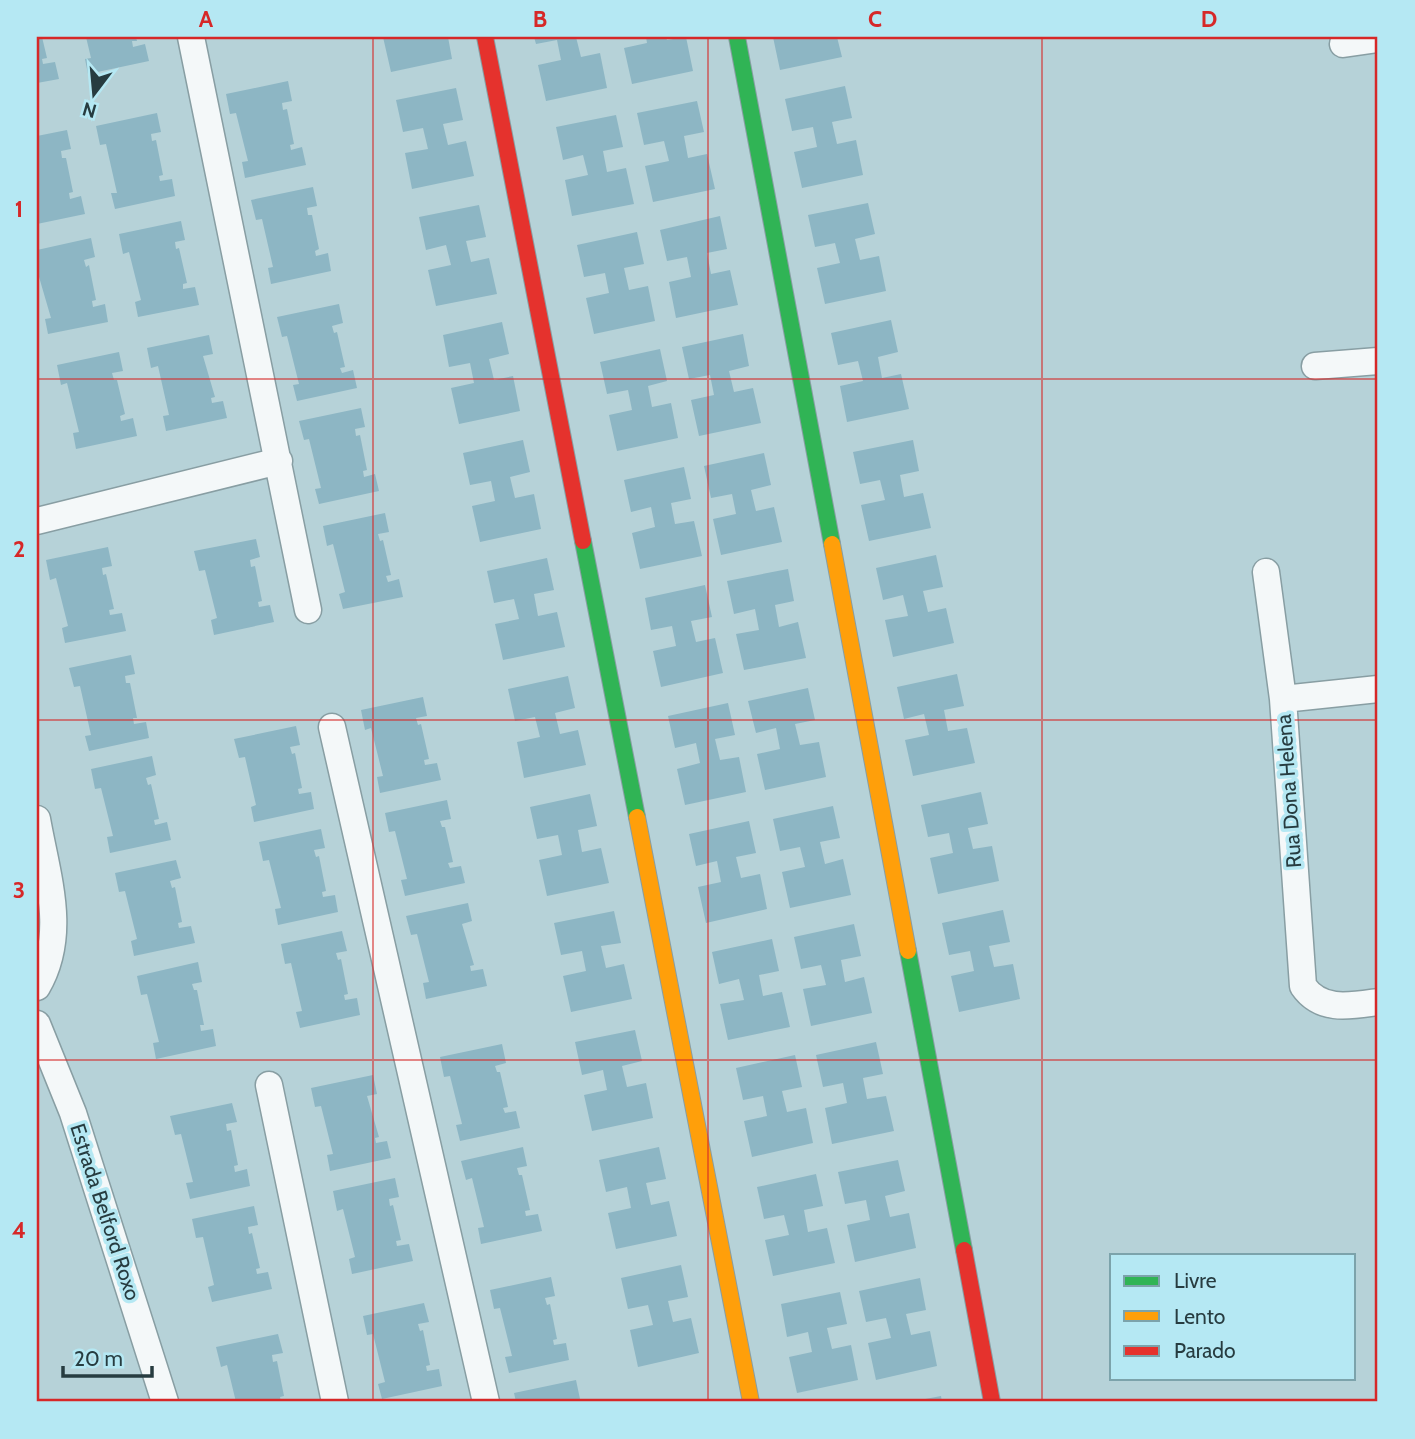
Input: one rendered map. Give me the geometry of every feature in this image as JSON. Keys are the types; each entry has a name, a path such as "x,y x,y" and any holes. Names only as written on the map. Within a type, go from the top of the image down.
{"street":[{"path":"191,37 308,610"},
{"path":"485,37 751,1402"},
{"path":"737,37 992,1402"},
{"path":"1343,44 1378,39"},
{"path":"1315,366 1378,361"},
{"path":"37,521 279,461"},
{"name":"Rua Dona Helena","path":"1266,572 1283,699 1303,986 1310,996 1321,1003 1337,1006 1378,1002"},
{"path":"1283,699 1378,689"},
{"path":"332,727 486,1402"},
{"path":"37,819 55,925 51,957 37,987"},
{"name":"Estrada Belford Roxo","path":"37,1024 73,1113 165,1402"},
{"path":"269,1085 335,1402"}],"building":[{"path":"37,37 42,37 47,58 42,59 43,64 55,62 59,79 37,83"},
{"path":"86,37 136,37 137,41 132,41 133,47 145,44 149,61 88,74 85,59 91,58"},
{"path":"383,37 448,37 452,59 391,72"},
{"path":"534,37 576,37 581,57 600,53 607,88 546,101 538,65 561,60 557,40 536,44"},
{"path":"646,37 666,37 667,40 686,37 693,71 632,84 624,48 647,43"},
{"path":"773,37 837,37 842,57 780,70"},
{"path":"288,81 292,101 282,103 283,110 287,109 294,144 290,145 291,150 302,147 306,165 245,178 242,162 248,161 236,113 230,114 226,94"},
{"path":"845,86 852,118 832,122 837,144 856,140 863,175 802,188 794,152 817,147 813,127 792,131 785,99"},
{"path":"456,88 463,120 443,124 448,145 466,141 474,176 412,189 405,153 428,149 423,128 403,132 396,100"},
{"path":"697,101 704,132 684,136 688,158 707,154 715,189 653,202 645,166 669,161 664,141 644,145 637,113"},
{"path":"157,113 161,132 151,134 152,141 156,140 163,175 159,176 160,181 172,179 175,196 115,209 111,193 117,193 106,144 100,145 96,126"},
{"path":"616,115 623,147 603,151 607,172 626,168 634,204 572,216 565,180 588,175 583,155 563,160 556,127"},
{"path":"67,130 71,149 61,151 62,158 66,158 73,192 69,193 70,199 81,196 85,214 37,224 37,136"},
{"path":"313,187 317,206 307,208 308,215 312,215 319,249 315,251 316,256 328,253 331,271 271,284 268,268 273,267 262,219 256,220 251,200"},
{"path":"868,203 875,234 855,239 860,260 879,256 886,291 825,304 817,268 840,263 835,243 815,247 808,215"},
{"path":"479,205 486,237 466,241 471,262 489,258 497,294 436,306 428,270 451,265 446,245 426,250 419,217"},
{"path":"720,216 727,249 707,253 711,274 730,270 738,305 676,318 669,282 691,277 687,257 667,261 660,230"},
{"path":"181,221 185,240 175,242 176,249 179,248 187,283 183,284 183,289 195,287 199,305 138,317 135,302 141,300 129,252 123,254 119,234"},
{"path":"637,232 644,264 624,268 629,290 648,286 655,321 594,334 586,298 609,293 605,273 584,277 577,245"},
{"path":"91,238 95,257 84,260 86,267 89,265 96,300 92,301 93,307 105,304 108,322 48,334 45,319 51,318 37,270 37,250"},
{"path":"339,304 343,323 332,326 334,333 337,332 345,367 340,368 342,373 353,370 357,388 297,401 293,385 299,384 287,336 282,337 277,317"},
{"path":"891,320 898,352 878,357 882,378 901,374 909,409 847,422 840,386 863,381 858,361 838,365 831,333"},
{"path":"502,322 509,354 489,359 494,380 513,376 520,411 459,424 451,388 474,383 470,363 449,367 443,335"},
{"path":"743,334 749,366 729,371 734,392 753,388 761,423 699,436 691,400 714,395 710,375 689,379 682,347"},
{"path":"209,335 213,354 203,356 215,397 211,398 212,403 223,401 227,418 166,431 163,416 169,415 158,366 151,368 147,348"},
{"path":"660,349 667,381 648,386 652,407 671,403 678,438 617,451 609,415 632,410 628,390 607,394 600,362"},
{"path":"119,352 123,371 112,373 114,380 117,380 125,414 120,416 121,421 133,418 137,436 76,449 73,433 79,432 67,383 61,385 57,365"},
{"path":"361,408 365,427 355,429 356,436 360,435 367,470 363,471 364,477 375,474 379,491 319,504 315,489 321,488 309,439 304,440 299,421"},
{"path":"523,440 530,472 510,477 515,498 534,494 541,529 480,542 472,506 495,501 491,481 470,485 463,453"},
{"path":"913,440 919,471 900,475 904,497 923,493 931,528 869,541 861,505 885,500 880,480 860,484 853,452"},
{"path":"764,453 771,485 751,490 756,511 774,507 782,542 721,555 713,519 736,514 732,494 711,498 704,466"},
{"path":"684,467 691,499 671,503 675,524 694,521 702,556 640,569 632,533 655,527 651,507 631,512 624,480"},
{"path":"385,513 389,532 378,534 380,541 383,540 391,575 386,576 388,582 399,579 403,597 343,609 339,594 345,592 333,544 327,546 323,526"},
{"path":"256,539 260,557 250,560 251,567 255,566 262,601 258,602 259,607 270,605 274,622 214,635 211,620 217,618 205,570 199,571 194,551"},
{"path":"108,547 112,566 102,568 103,575 106,574 114,609 109,610 110,615 122,613 126,631 65,643 62,628 68,626 56,578 50,580 46,560"},
{"path":"936,555 943,587 923,591 928,612 946,608 954,643 893,657 885,620 908,616 903,595 883,600 876,568"},
{"path":"547,558 554,590 534,594 538,616 557,612 565,647 503,660 495,624 519,619 514,599 494,603 487,571"},
{"path":"788,569 794,601 775,605 779,627 798,622 806,658 744,670 736,634 759,630 755,609 734,614 727,581"},
{"path":"705,585 712,617 691,621 696,642 715,638 723,673 661,687 653,651 676,646 672,626 651,630 645,598"},
{"path":"131,655 135,674 125,676 126,683 130,683 137,718 133,718 134,724 146,722 149,738 89,751 85,736 91,735 80,686 74,687 69,668"},
{"path":"957,674 964,706 944,710 948,731 967,728 975,763 913,776 905,740 929,735 924,714 904,719 897,687"},
{"path":"568,676 575,708 555,713 560,734 578,730 586,765 524,778 517,742 540,737 535,717 515,721 508,689"},
{"path":"808,688 815,720 795,724 800,745 819,742 826,777 765,790 757,754 780,749 776,728 756,733 748,701"},
{"path":"423,697 427,716 416,718 418,725 421,724 429,759 424,760 425,765 437,763 441,780 380,793 377,777 383,776 371,728 365,730 361,710"},
{"path":"728,703 735,735 715,739 720,760 739,757 746,792 685,805 677,769 700,763 696,743 675,748 668,716"},
{"path":"296,726 300,745 290,747 292,754 295,753 302,788 298,789 299,794 311,792 314,809 254,822 251,807 256,805 245,757 239,758 234,739"},
{"path":"152,756 156,775 146,778 148,785 151,784 159,819 154,820 155,825 167,822 171,840 110,853 107,837 113,836 101,788 95,789 91,769"},
{"path":"981,792 988,824 968,828 973,849 992,846 999,881 938,894 930,858 953,853 949,833 928,837 921,805"},
{"path":"590,794 597,826 578,830 582,852 601,848 609,883 547,896 539,860 562,855 558,835 537,839 530,807"},
{"path":"447,800 451,819 440,821 442,827 445,827 453,862 448,863 450,868 461,866 465,883 405,896 401,880 407,879 395,831 389,832 385,813"},
{"path":"833,806 840,838 820,842 825,864 843,859 851,895 790,908 782,872 805,867 800,847 780,851 773,819"},
{"path":"749,821 756,853 736,857 741,878 760,874 767,909 706,923 698,887 721,882 717,861 696,866 689,834"},
{"path":"321,829 325,848 314,850 316,857 319,856 326,891 322,892 323,897 335,895 338,912 278,925 275,909 281,908 269,860 263,861 259,842"},
{"path":"176,860 181,878 170,881 172,888 175,887 182,922 178,923 179,928 191,926 195,943 134,956 131,941 137,939 125,891 119,892 115,873"},
{"path":"468,903 472,921 462,924 474,965 470,966 471,971 483,969 487,986 426,999 423,983 429,982 417,934 411,935 406,916"},
{"path":"1003,910 1010,942 989,946 994,967 1013,964 1020,999 959,1012 951,976 974,971 970,951 949,955 942,923"},
{"path":"614,911 621,943 601,946 606,968 624,964 632,999 571,1012 563,976 586,971 582,951 561,955 554,923"},
{"path":"854,924 861,956 841,960 845,982 864,977 872,1013 811,1026 803,989 826,985 821,965 801,969 794,937"},
{"path":"342,931 347,951 336,953 338,960 341,959 348,994 344,995 345,1000 357,998 360,1015 300,1028 296,1012 302,1011 291,963 285,964 281,944"},
{"path":"772,939 779,971 759,975 763,996 782,992 790,1027 728,1040 720,1004 744,1000 739,979 719,984 712,952"},
{"path":"198,962 202,982 192,984 194,990 197,990 204,1025 200,1025 201,1031 213,1029 216,1046 156,1059 153,1043 159,1042 147,994 141,995 137,976"},
{"path":"635,1030 642,1061 622,1066 627,1087 646,1083 653,1118 592,1131 584,1095 607,1090 603,1070 582,1075 575,1042"},
{"path":"876,1042 883,1074 863,1078 867,1099 886,1096 894,1131 832,1144 825,1108 847,1103 843,1083 823,1087 816,1055"},
{"path":"502,1044 506,1063 495,1066 497,1072 500,1072 508,1107 503,1108 505,1113 516,1111 520,1128 460,1141 456,1125 462,1124 450,1076 444,1077 440,1057"},
{"path":"795,1055 802,1087 782,1091 787,1112 806,1108 813,1143 752,1157 744,1121 767,1116 763,1096 743,1100 736,1068"},
{"path":"373,1075 377,1094 367,1096 379,1137 375,1138 376,1143 387,1141 391,1158 330,1171 327,1155 333,1154 321,1106 315,1107 311,1088"},
{"path":"232,1103 237,1122 226,1124 227,1131 231,1130 238,1165 234,1166 235,1172 247,1169 250,1186 190,1199 186,1183 193,1182 181,1134 175,1135 170,1116"},
{"path":"523,1147 527,1166 517,1168 519,1175 522,1175 530,1210 525,1211 526,1216 538,1214 542,1231 481,1244 478,1228 484,1227 472,1178 466,1180 461,1161"},
{"path":"659,1147 666,1179 646,1183 651,1205 669,1201 677,1236 616,1249 608,1213 631,1208 627,1187 606,1192 599,1160"},
{"path":"898,1160 905,1191 885,1196 890,1217 909,1213 916,1248 855,1262 847,1225 870,1220 866,1200 845,1204 838,1172"},
{"path":"816,1174 823,1206 804,1210 808,1232 827,1228 835,1263 773,1276 765,1240 789,1235 784,1215 764,1219 757,1187"},
{"path":"395,1178 399,1197 389,1199 390,1206 393,1205 401,1240 396,1241 397,1246 409,1244 413,1261 352,1274 349,1259 355,1257 343,1209 337,1211 333,1191"},
{"path":"254,1206 258,1225 248,1227 249,1234 252,1233 260,1268 256,1269 257,1274 268,1272 272,1289 212,1302 208,1287 214,1285 203,1237 196,1238 192,1219"},
{"path":"681,1265 688,1297 668,1301 673,1322 691,1318 699,1353 638,1367 630,1330 653,1325 648,1305 628,1309 621,1278"},
{"path":"551,1277 555,1296 545,1298 547,1305 550,1304 557,1339 553,1340 554,1345 566,1343 569,1360 509,1373 505,1357 512,1356 500,1308 494,1309 490,1290"},
{"path":"920,1278 926,1310 906,1314 911,1335 930,1331 937,1366 876,1380 868,1343 891,1338 886,1318 866,1322 859,1291"},
{"path":"840,1292 847,1324 827,1328 832,1349 851,1345 858,1380 797,1393 789,1357 812,1352 808,1332 787,1337 781,1304"},
{"path":"424,1303 429,1322 418,1324 420,1331 423,1330 430,1365 426,1366 427,1371 439,1369 442,1386 382,1399 378,1384 385,1382 373,1334 367,1335 363,1316"},
{"path":"278,1334 283,1353 272,1355 273,1362 277,1361 284,1396 280,1397 281,1402 236,1402 227,1365 221,1367 216,1347"},
{"path":"576,1380 580,1399 569,1402 516,1402 514,1393"},
{"path":"941,1396 942,1402 915,1402 915,1401"}],"traffic: fast":[{"path":"737,37 832,544"},
{"path":"583,541 637,817"},
{"path":"908,951 964,1250"}],"traffic: slow":[{"path":"832,544 908,951"},
{"path":"637,817 751,1402"}],"traffic: jam":[{"path":"485,37 583,541"},
{"path":"964,1250 992,1402"}]}
